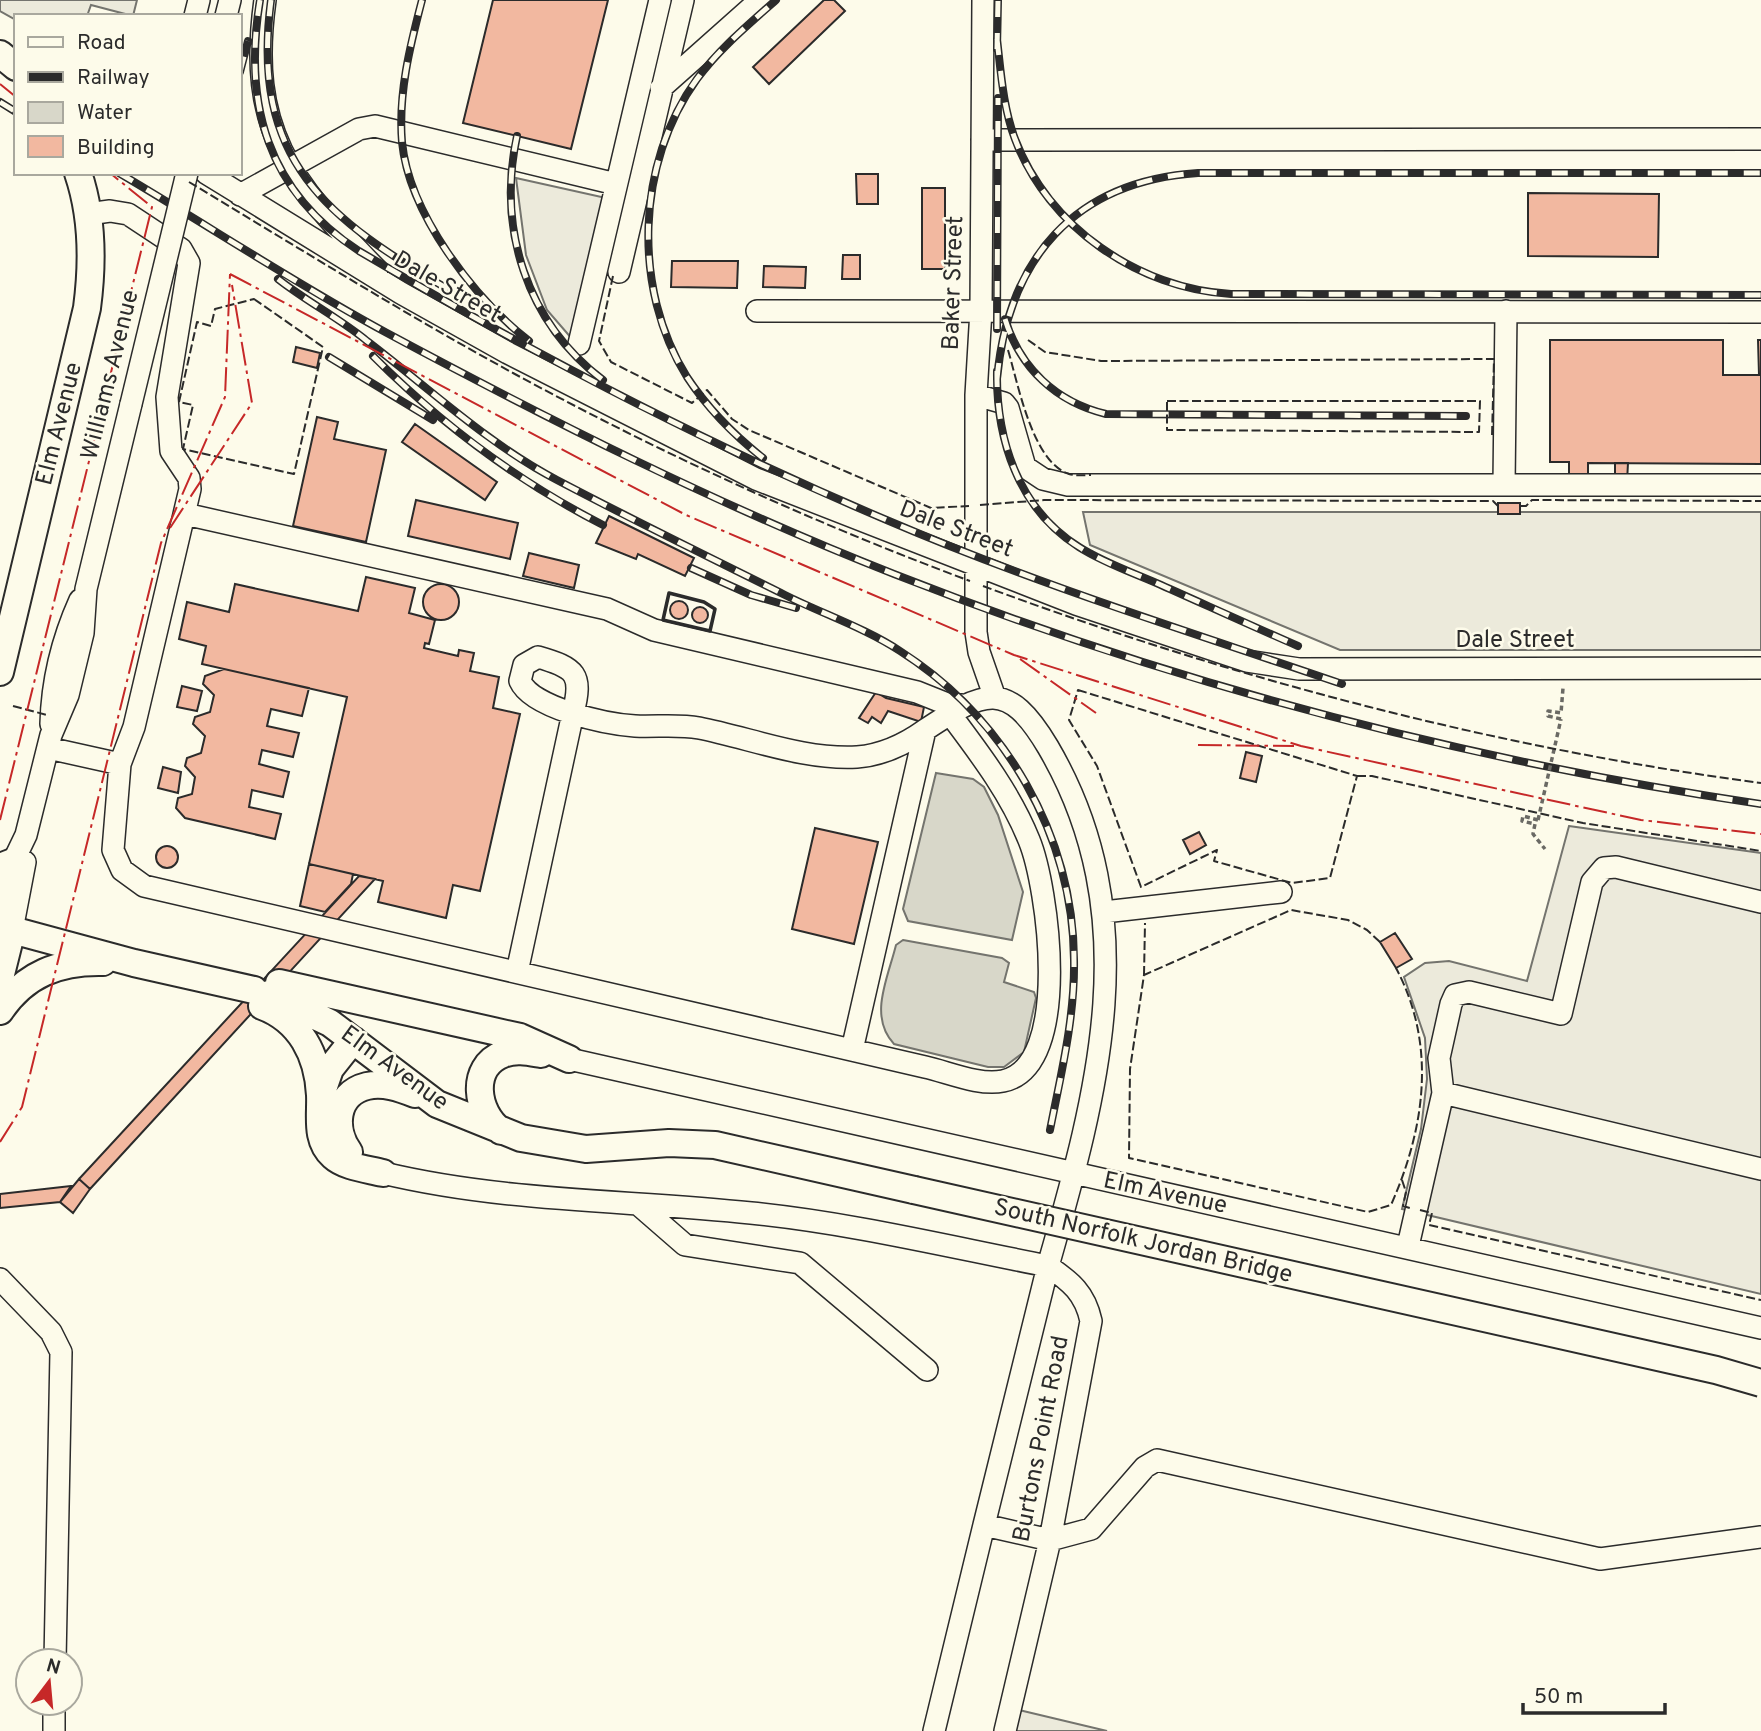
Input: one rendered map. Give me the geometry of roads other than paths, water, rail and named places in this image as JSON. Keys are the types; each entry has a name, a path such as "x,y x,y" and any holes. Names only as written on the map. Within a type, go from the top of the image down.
{"main road":[{"path":"0,54 14,65"},
{"name":"Elm Avenue","path":"0,672 88,308 92,265 88,214 78,175"},
{"path":"0,978 4,920 134,963 261,992 520,1037 569,1059"},
{"path":"0,1011 18,988 51,968 76,962 134,963"},
{"path":"174,972 261,992 303,1037 315,1066 320,1097 320,1134 329,1153 344,1163 383,1173"},
{"name":"Elm Avenue","path":"261,992 309,1011 353,1040 437,1104 513,1136"},
{"path":"320,1097 330,1069 353,1040"},
{"path":"513,1136 487,1118 480,1099 481,1080 490,1063 503,1054 522,1051 569,1059"},
{"path":"383,1173 357,1160 343,1144 337,1126 344,1102 360,1088 379,1084 409,1091 437,1104"},
{"name":"South Norfolk Jordan Bridge","path":"513,1136 586,1149 669,1143 715,1145 1716,1370 1761,1383"}],"street":[{"path":"265,0 259,64 265,108 289,168 324,214 401,293"},
{"path":"579,344 660,0"},
{"path":"619,272 683,0"},
{"path":"661,88 760,0"},
{"name":"Baker Street","path":"983,0 981,310 976,394 978,647 995,698"},
{"path":"240,195 359,129 374,126 616,184"},
{"path":"982,140 1761,139"},
{"name":"Williams Avenue","path":"4,920 25,862 26,835 50,741 68,695 80,646 86,589 187,175"},
{"name":"Dale Street","path":"209,175 401,293 508,353 756,479 1101,613 1270,667 1761,668"},
{"path":"88,214 110,211 128,214 181,249 189,263 189,279 167,384 169,444 190,484 134,727 120,764 113,850 122,870 144,886 990,1082 1015,1076 1025,1068 1040,1042 1048,995 1049,956 1038,868 1029,841 1002,786 952,705 917,692 654,630 607,609 185,514"},
{"path":"757,311 1761,312"},
{"path":"1504,485 1506,311"},
{"path":"976,394 1004,403 1008,408 1025,467 1043,479 1068,485 1761,485"},
{"path":"517,972 573,713 633,726 673,725 718,732 831,756 874,755 909,742 956,709 980,698 995,698 1009,702 1026,713 1057,763 1086,829 1104,912 1107,938 1105,1004 1088,1110 1074,1175 1048,1266 934,1731"},
{"path":"852,1050 925,730"},
{"path":"50,741 120,764"},
{"name":"Williams Avenue","path":"4,920 6,864 26,835"},
{"path":"1408,1247 1443,1093 1439,1058 1451,1004 1460,993 1469,992 1561,1014 1592,882 1604,868 1616,867 1761,902"},
{"path":"1104,912 1281,892"},
{"name":"Elm Avenue","path":"569,1059 1761,1328"},
{"path":"1443,1093 1761,1169"},
{"path":"383,1173 412,1180 549,1198 753,1213 855,1228 1048,1266"},
{"path":"639,1205 685,1245 800,1263 927,1370"},
{"name":"Burtons Point Road","path":"1005,1731 1050,1540 1091,1321 1087,1303 1077,1287 1048,1266"},
{"path":"0,1279 51,1332 61,1352 55,1647"},
{"path":"984,1525 1050,1540 1091,1529 1145,1467 1157,1460 1600,1559 1761,1537"}],"water":[{"path":"936,773 973,779 984,787 998,815 1023,892 1012,940 908,921 903,909"},
{"path":"903,940 1002,958 1009,963 1004,982 1034,992 1036,998 1024,1052 1004,1067 988,1067 894,1044 882,1021 882,996 896,945"}],"railway":[{"path":"260,0 255,75 269,142 283,173 302,201 328,227 359,251 488,325 620,395 753,461 889,521 1114,607 1342,684"},
{"path":"271,0 268,56 273,103 286,144 306,179 334,210 368,238 453,292"},
{"path":"422,0 403,88 401,124 407,169 417,197 447,252 487,302 529,341"},
{"path":"763,458 732,431 704,400 687,377 669,342 657,305 650,266 648,227 653,187 662,149 677,112 697,79 715,58 776,0"},
{"path":"997,49 998,0"},
{"path":"997,39 1008,115 1015,139 1030,171 1050,200 1101,248 1131,266 1163,280 1197,290 1231,294 1761,295"},
{"path":"242,64 248,41"},
{"path":"997,329 998,98"},
{"path":"0,102 14,111"},
{"path":"517,136 511,205 515,238 524,271 537,302 554,330 576,357 603,380"},
{"path":"997,379 1004,336 1016,297 1033,263 1055,234 1083,210 1116,192 1154,179 1198,173 1761,173"},
{"path":"122,175 353,314 511,398 700,491 894,574 999,614 1106,650 1321,714 1539,765 1761,804"},
{"path":"278,279 356,333 483,433 532,466 785,595 887,643 938,678 971,710 1001,745 1026,784 1046,825 1061,868 1071,914 1074,960 1072,1003 1067,1045 1050,1130"},
{"path":"1005,319 1020,353 1042,380 1071,401 1106,414 1466,416"},
{"path":"373,356 425,405 482,450 541,490 603,525"},
{"path":"329,357 433,420"},
{"path":"997,371 1006,447 1026,493 1040,513 1058,531 1099,558 1298,646"},
{"path":"691,568 751,595 796,608"}]}
